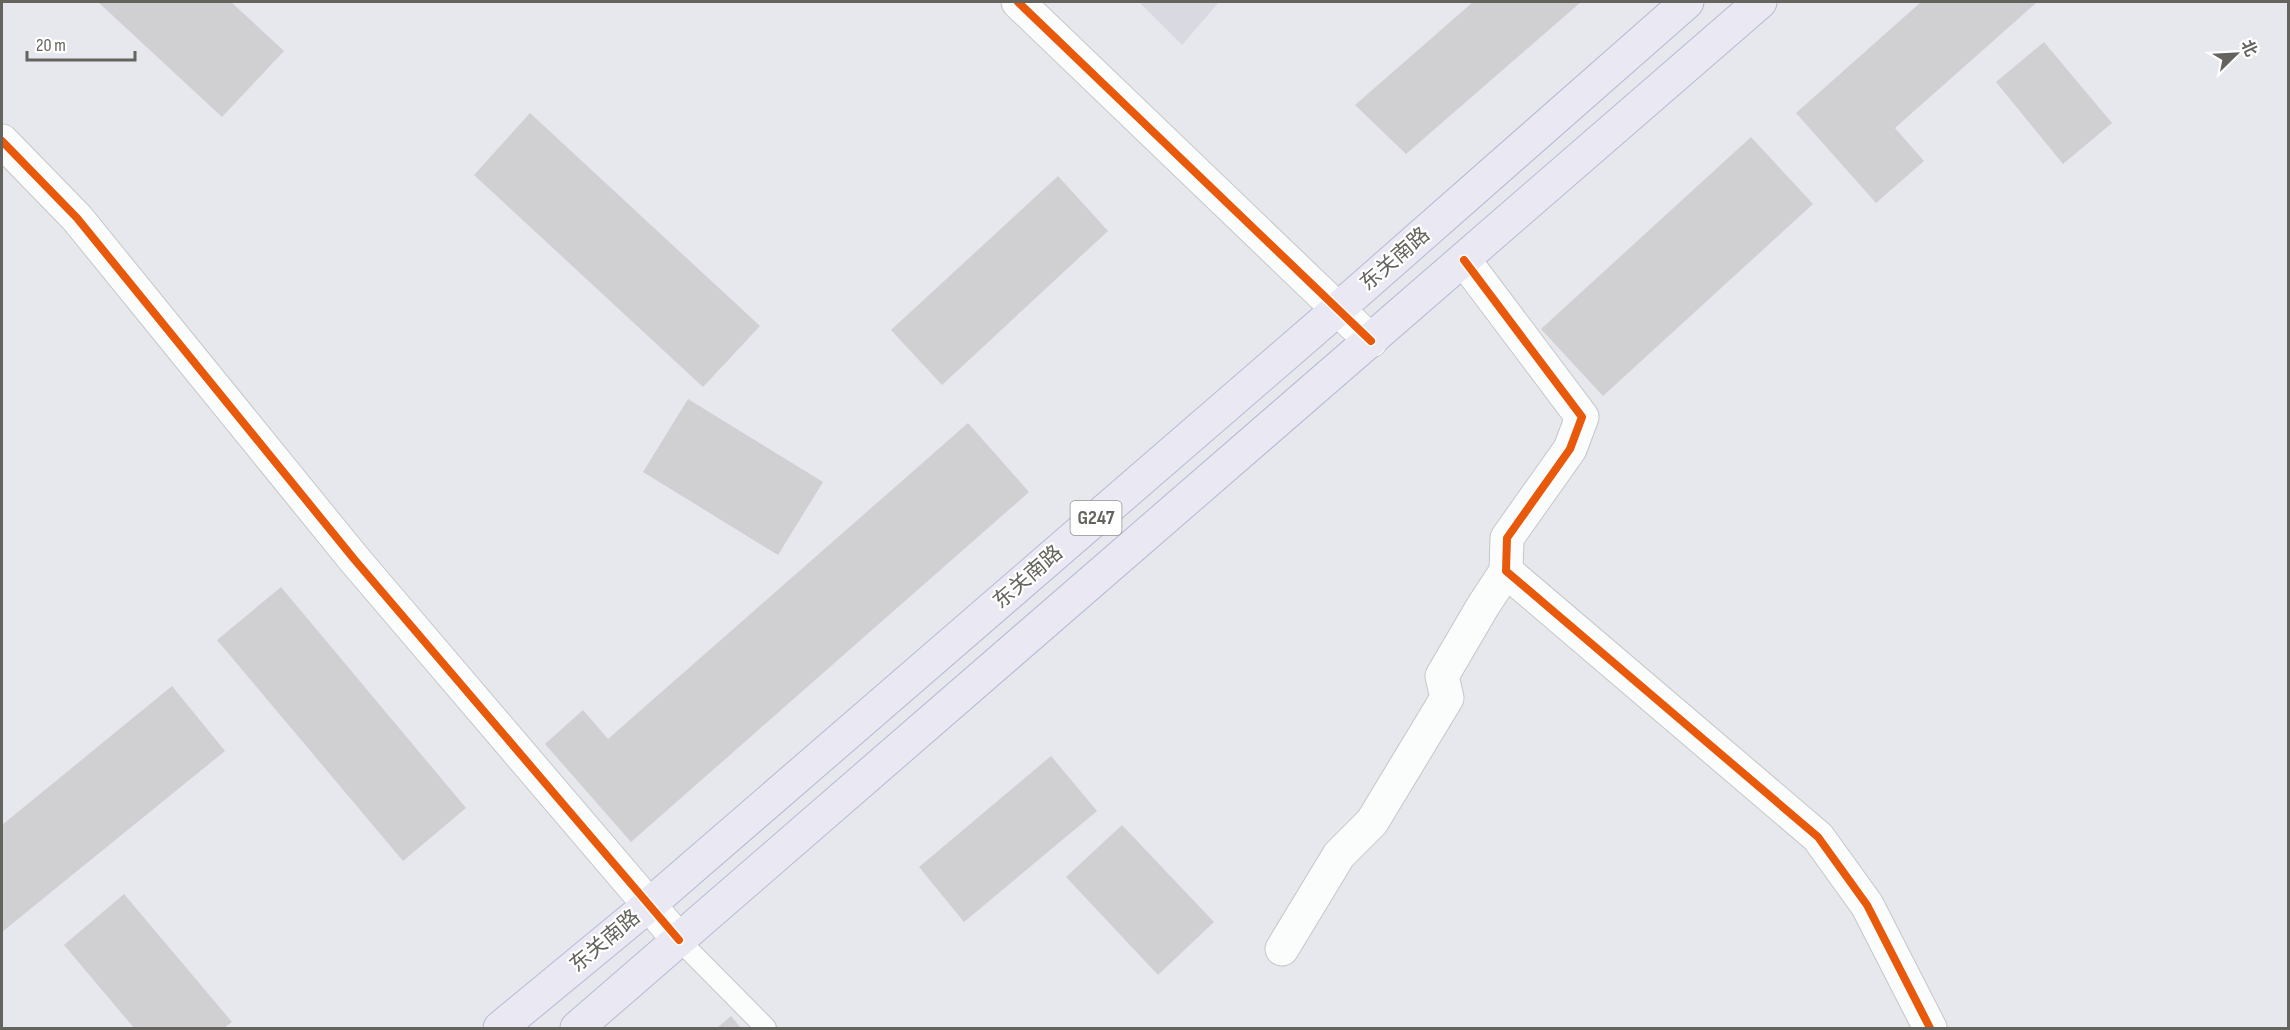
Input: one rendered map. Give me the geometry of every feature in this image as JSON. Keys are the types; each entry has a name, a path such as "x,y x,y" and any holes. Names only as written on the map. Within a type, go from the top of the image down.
{"main road":[{"name":"东关南路","path":"500,1029 649,905 1338,309 1687,2"},
{"name":"G247","path":"577,1029 1760,2"}],"street":[{"path":"1018,2 1371,342"},
{"path":"2,141 77,218 354,559 679,940"},
{"path":"1282,949 1339,855 1372,822 1447,698 1442,676 1506,571 1506,538 1570,449 1582,417 1464,260"},
{"path":"1506,571 1818,837 1867,905 1930,1029"}],"lane":[{"path":"679,940 766,1029"}],"shaded area":[{"path":"1139,2 1219,2 1182,45"}],"building":[{"path":"98,2 231,2 284,51 222,117"},
{"path":"1473,2 1581,2 1406,154 1355,105"},
{"path":"1921,2 2037,2 1895,128 1924,161 1876,203 1796,113"},
{"path":"2044,42 2112,123 2063,164 1996,82"},
{"path":"530,113 760,326 703,387 474,175"},
{"path":"1751,137 1813,204 1603,396 1541,329"},
{"path":"1058,176 1108,231 942,385 891,330"},
{"path":"688,399 823,482 778,555 643,472"},
{"path":"968,423 1029,492 631,842 545,744 583,710 608,739"},
{"path":"281,587 466,808 403,861 217,640"},
{"path":"172,686 225,751 2,932 2,825"},
{"path":"1051,756 1097,811 964,922 919,867"},
{"path":"1122,825 1214,922 1158,975 1066,877"},
{"path":"124,894 232,1022 224,1028 134,1028 64,945"},
{"path":"731,1016 741,1028 717,1028"}],"cycle path":[{"path":"1018,2 1371,341"},
{"path":"2,141 77,218 354,559 679,940"},
{"path":"1464,260 1582,417 1570,449 1507,538 1506,571 1818,837 1867,905 1930,1028"}]}
